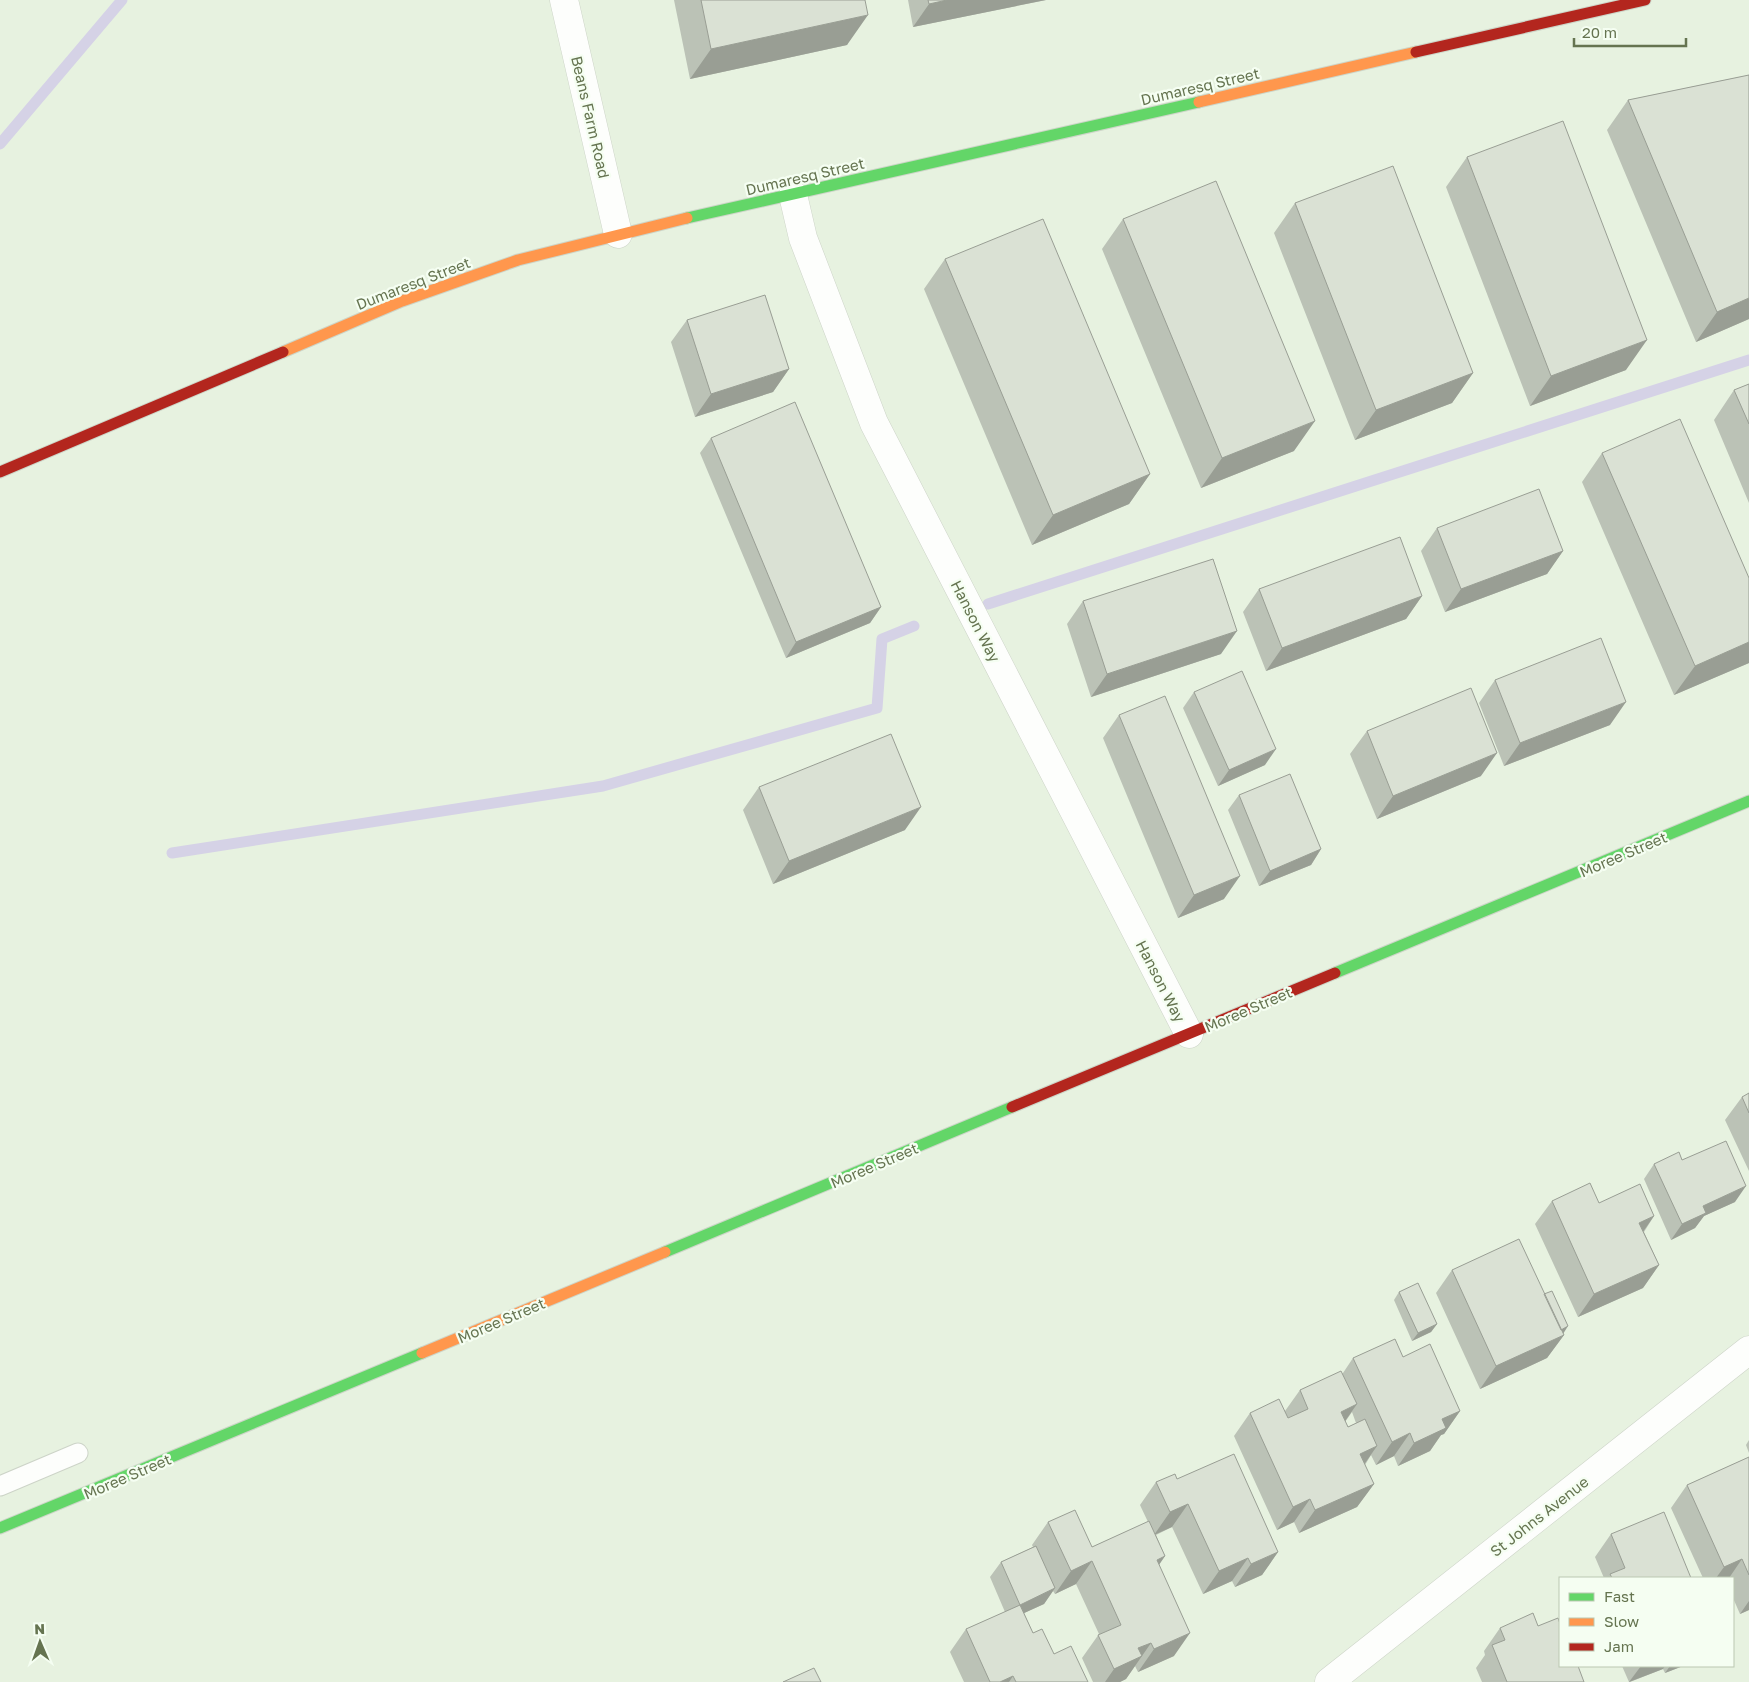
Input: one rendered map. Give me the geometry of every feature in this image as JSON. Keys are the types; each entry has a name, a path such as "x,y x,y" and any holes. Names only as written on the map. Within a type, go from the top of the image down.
{"street":[{"name":"Beans Farm Road","path":"564,0 618,234"},
{"name":"Dumaresq Street","path":"0,472 402,301 518,260 618,234 1646,0"},
{"name":"Hanson Way","path":"793,194 803,238 874,423 1189,1034"},
{"name":"Moree Street","path":"0,1528 1749,801"},
{"name":"St Johns Avenue","path":"1329,1682 1749,1350"}],"lane":[{"path":"0,1486 78,1453"}],"shaded area":[{"path":"0,0 1749,0 1749,1682 0,1682"}],"building":[{"path":"701,0 865,0 868,15 711,49"},
{"path":"928,0 947,0 929,4"},
{"path":"1749,75 1749,298 1717,312 1628,100"},
{"path":"1563,121 1647,340 1551,376 1467,157"},
{"path":"1393,166 1473,373 1376,410 1295,203"},
{"path":"1216,181 1315,421 1222,458 1123,219"},
{"path":"1043,219 1150,474 1053,515 945,259"},
{"path":"765,295 789,369 711,394 687,320"},
{"path":"1749,384 1749,424 1734,390"},
{"path":"795,402 881,607 796,642 711,438"},
{"path":"1680,419 1749,578 1749,642 1695,666 1602,453"},
{"path":"1539,489 1563,551 1461,589 1437,528"},
{"path":"1400,537 1422,596 1282,648 1259,589"},
{"path":"1213,559 1237,631 1107,674 1083,601"},
{"path":"1601,638 1626,702 1520,743 1495,680"},
{"path":"1242,671 1276,749 1229,770 1194,692"},
{"path":"1471,688 1497,753 1393,796 1367,731"},
{"path":"1165,696 1240,876 1194,895 1119,715"},
{"path":"891,734 921,807 789,861 759,787"},
{"path":"1290,774 1321,849 1270,871 1239,795"},
{"path":"1749,1093 1749,1113 1742,1097"},
{"path":"1726,1141 1746,1186 1703,1206 1706,1213 1682,1224 1654,1164 1679,1152 1682,1160"},
{"path":"1590,1183 1599,1203 1640,1184 1654,1216 1639,1223 1659,1265 1594,1294 1552,1201"},
{"path":"1519,1239 1564,1335 1496,1366 1452,1270"},
{"path":"1418,1283 1437,1324 1418,1333 1399,1292"},
{"path":"1552,1291 1568,1326 1561,1330 1544,1294"},
{"path":"1395,1339 1403,1357 1430,1344 1460,1411 1442,1419 1446,1428 1414,1443 1410,1433 1392,1442 1353,1358"},
{"path":"1341,1371 1357,1404 1341,1412 1348,1427 1365,1419 1377,1446 1360,1454 1374,1484 1315,1510 1310,1499 1293,1507 1250,1413 1279,1399 1288,1418 1308,1409 1300,1390"},
{"path":"1234,1454 1278,1552 1251,1564 1248,1558 1219,1571 1188,1504 1170,1512 1156,1482 1175,1474 1177,1479"},
{"path":"1749,1457 1749,1575 1742,1559 1724,1567 1687,1485"},
{"path":"1075,1510 1092,1547 1149,1521 1165,1556 1157,1560 1190,1633 1154,1649 1151,1643 1138,1648 1142,1656 1114,1669 1098,1635 1121,1625 1092,1561 1071,1571 1048,1522"},
{"path":"1664,1512 1691,1577 1612,1577 1610,1574 1625,1568 1611,1534"},
{"path":"1036,1546 1055,1588 1020,1605 1001,1562"},
{"path":"1020,1605 1033,1633 1042,1629 1054,1654 1071,1646 1088,1682 1016,1682 1013,1676 1000,1682 990,1682 966,1629"},
{"path":"1533,1613 1538,1626 1558,1618 1559,1667 1578,1667 1584,1682 1507,1682 1492,1645 1505,1640 1500,1628"},
{"path":"814,1668 821,1682 783,1682"}],"waterway":[{"path":"0,144 122,0"},
{"path":"988,604 1749,360"},
{"path":"172,853 603,786 877,708 882,639 914,626"}],"traffic: fast":[{"path":"687,218 1199,102"},
{"path":"1335,973 1749,801"},
{"path":"665,1252 1012,1107"},
{"path":"0,1528 422,1353"}],"traffic: slow":[{"path":"1199,102 1416,52"},
{"path":"283,352 402,301 518,260 687,218"},
{"path":"422,1353 665,1252"}],"traffic: jam":[{"path":"1416,52 1645,0"},
{"path":"0,472 283,352"},
{"path":"1012,1107 1335,973"}]}
